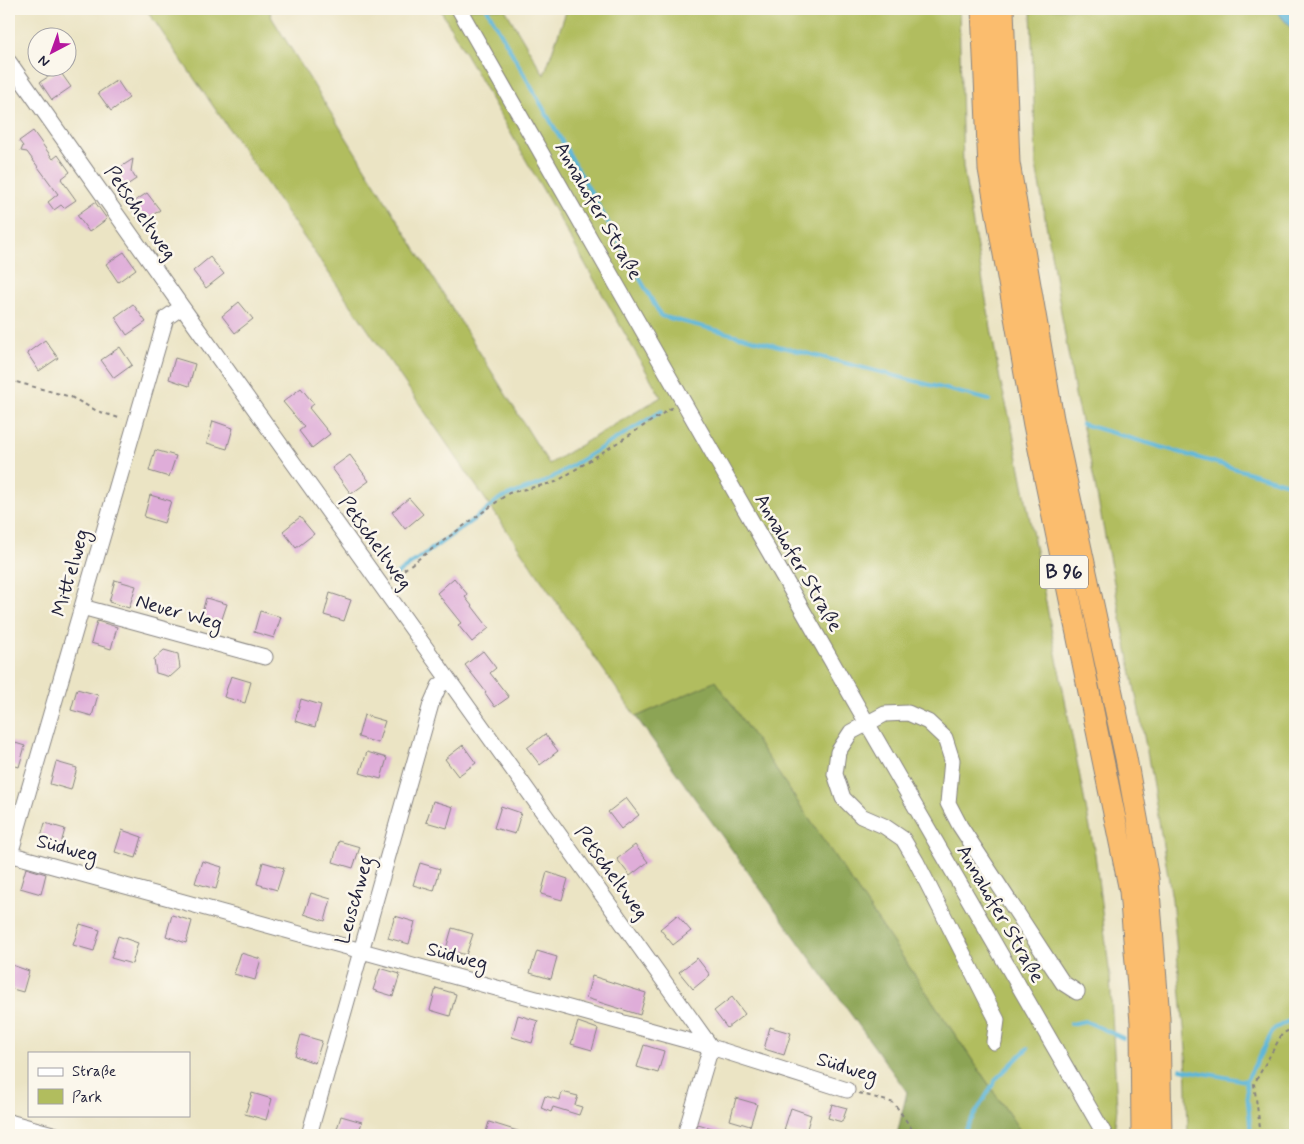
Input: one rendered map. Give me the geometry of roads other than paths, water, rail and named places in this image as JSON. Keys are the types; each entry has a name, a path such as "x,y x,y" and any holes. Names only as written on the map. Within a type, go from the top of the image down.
{"highway":[{"name":"B 96","path":"982,9 989,169 1034,425 1130,891 1141,1022 1142,1135"},
{"name":"B 96","path":"1003,9 1009,163 1053,419 1126,758 1148,879 1158,1018 1161,1135"}],"street":[{"name":"Annahofer Straße","path":"459,9 1101,1129"},
{"name":"Petscheltweg","path":"9,62 710,1047"},
{"name":"Mittelweg","path":"9,856 166,318 182,307"},
{"name":"Neuer Weg","path":"82,607 264,657"},
{"name":"Leuschweg","path":"309,1135 431,704 439,686 448,680"},
{"path":"994,1042 997,1020 903,838 884,826 861,816 843,798 835,774 838,752 851,732 886,714 908,713 928,722 945,738 952,760 948,803 960,826 1064,983 1077,992"},
{"name":"Südweg","path":"9,856 710,1047 848,1090"},
{"path":"684,1135 710,1047"},
{"path":"9,1122 51,1134"}],"water":[{"path":"1275,9 1295,9 1295,33"}],"waterway":[{"path":"487,9 661,316 989,400"},
{"path":"391,578 484,512 499,499 545,482 662,411"},
{"path":"1082,424 1295,486"},
{"path":"1251,1135 1246,1081 1274,1029 1295,1017"},
{"path":"1071,1024 1085,1021 1123,1038"},
{"path":"962,1135 997,1078 1028,1048"},
{"path":"1181,1069 1246,1081"}]}
